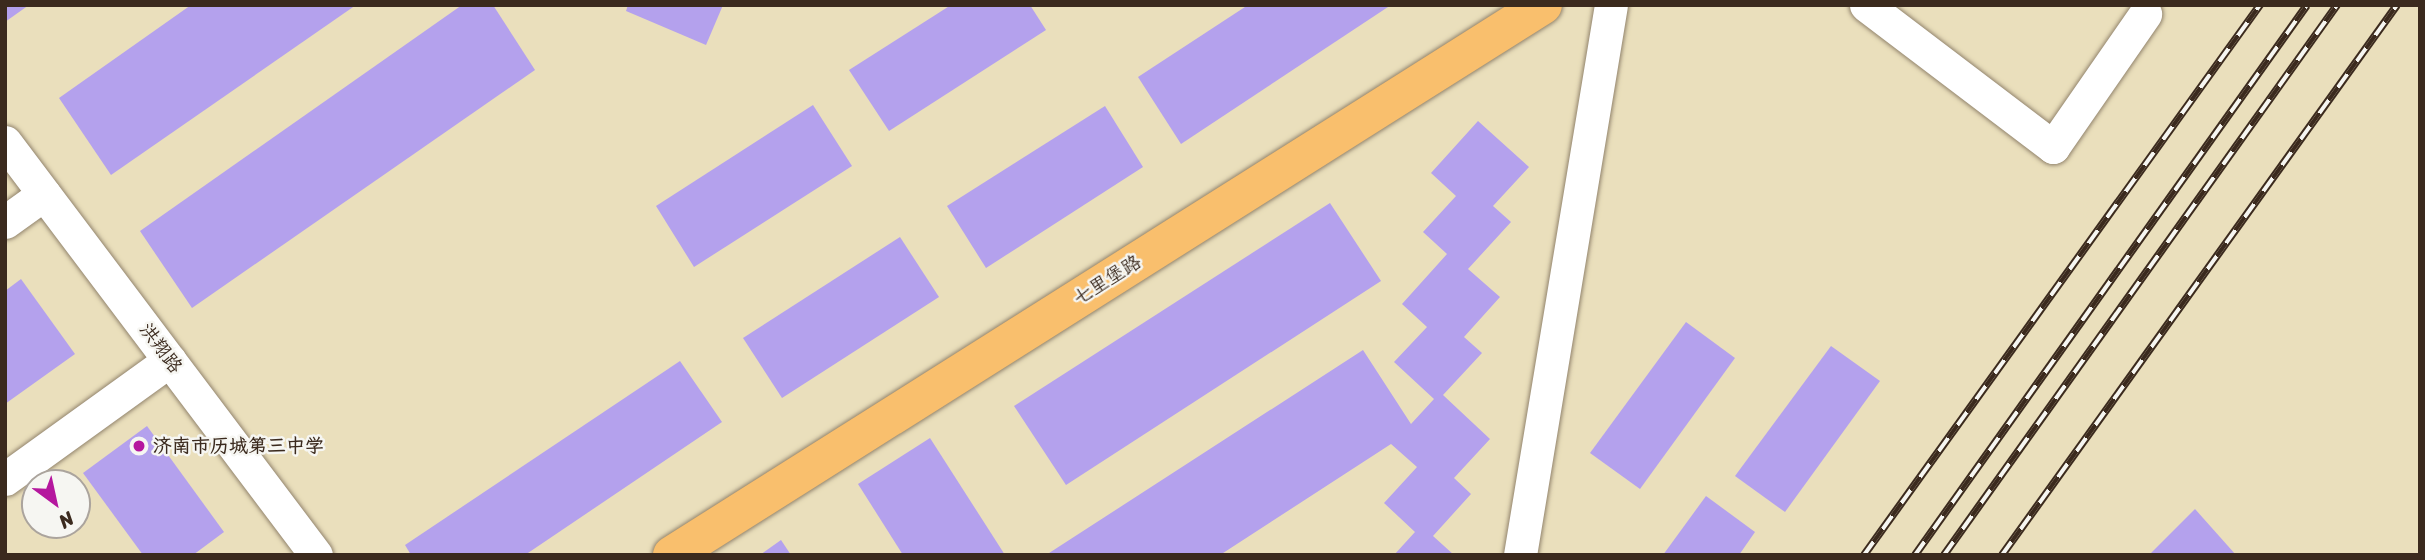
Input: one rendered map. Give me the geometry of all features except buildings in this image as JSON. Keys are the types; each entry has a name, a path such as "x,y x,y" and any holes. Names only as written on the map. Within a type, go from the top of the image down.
{"main road":[{"name":"七里堡路","path":"672,555 1527,9"}],"street":[{"path":"1520,555 1611,5"},
{"path":"1866,5 2053,147 2145,14"},
{"name":"洪翔路","path":"5,142 316,555"},
{"path":"5,222 44,194"},
{"path":"5,479 170,360"}],"railway":[{"path":"1864,555 2260,5"},
{"path":"1915,555 2307,5"},
{"path":"1944,555 2337,5"},
{"path":"2002,555 2397,5"}],"place":[{"name":"济南市历城第三中学","path":"139,446"}]}
